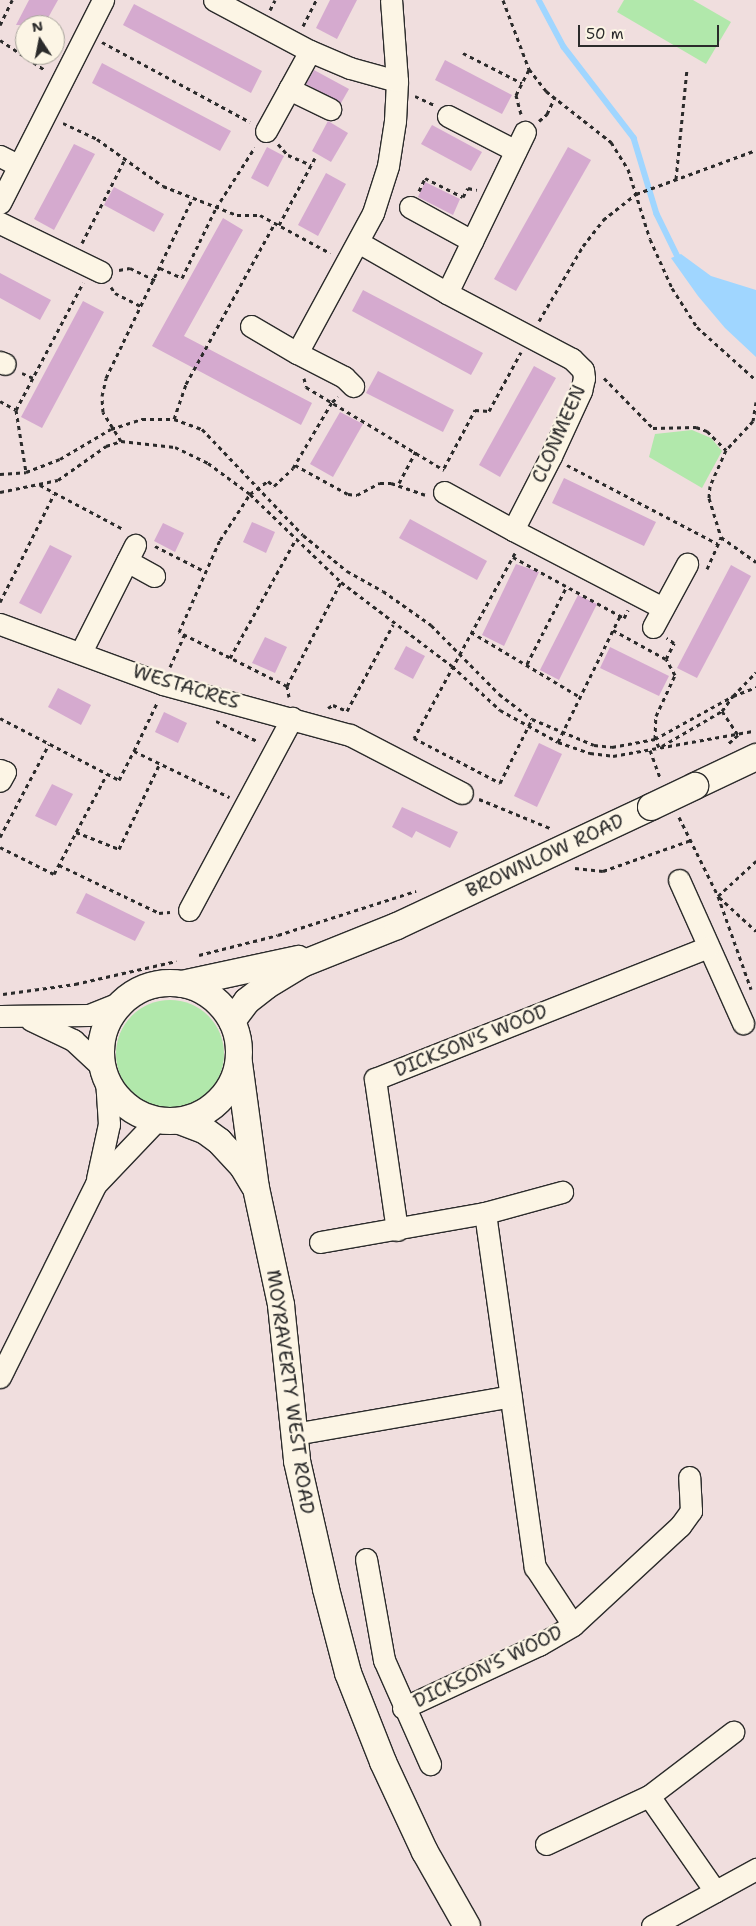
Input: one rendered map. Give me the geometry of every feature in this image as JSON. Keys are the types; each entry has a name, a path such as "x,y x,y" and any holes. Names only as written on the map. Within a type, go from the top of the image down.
{"main road":[{"name":"BROWNLOW ROAD","path":"232,1021 247,1001 266,986 333,952 580,841 756,757"},
{"name":"BROWNLOW ROAD","path":"181,972 333,952"},
{"path":"181,972 220,1004 232,1021 239,1041 239,1062 232,1084 219,1102 201,1114 168,1121 126,1106 104,1073 103,1032 122,1002 139,990 160,984 181,972"},
{"name":"MOYRAVERTY WEST ROAD","path":"239,1062 256,1188 281,1305 294,1434 308,1517 348,1672 383,1762 425,1852 467,1926"},
{"name":"MOYRAVERTY WEST ROAD","path":"168,1121 204,1130 219,1141 243,1167 256,1188"}],"street":[{"path":"0,203 9,160 44,114 103,0"},
{"path":"214,0 302,47 350,68 397,84"},
{"path":"297,353 373,213 388,166 397,84 391,0"},
{"path":"266,131 289,89 302,47"},
{"path":"289,89 330,109"},
{"path":"447,293 521,142 448,116"},
{"path":"410,207 472,241"},
{"path":"0,223 89,266"},
{"name":"CLONMEEN","path":"358,242 447,293 572,359 583,370 581,391 519,533"},
{"path":"251,326 297,353 344,377 353,386"},
{"path":"444,492 663,608"},
{"path":"81,652 131,553 154,576"},
{"path":"653,628 687,564"},
{"name":"WESTACRES","path":"2,628 81,652 163,684 350,735 462,793"},
{"path":"189,910 245,805 299,720"},
{"path":"0,770 4,772 0,781"},
{"path":"679,880 742,1023"},
{"name":"DICKSON'S WOOD","path":"398,1230 375,1079 708,947"},
{"path":"5,1016 89,1015 122,1002"},
{"path":"0,1377 96,1184 109,1124 104,1073 73,1040 39,1021 5,1016"},
{"path":"96,1184 168,1121"},
{"path":"320,1242 398,1230 484,1213 562,1192"},
{"name":"DICKSON'S WOOD","path":"484,1213 534,1567 573,1625"},
{"path":"294,1434 511,1396"},
{"name":"DICKSON'S WOOD","path":"403,1708 539,1645 573,1625 680,1526 691,1510 689,1477"},
{"name":"DICKSON'S WOOD","path":"366,1559 384,1660 403,1708 430,1764"},
{"path":"546,1844 649,1796 733,1732"},
{"path":"649,1796 715,1891"},
{"path":"652,1926 756,1869"}],"path":[{"path":"0,25 12,0"},
{"path":"302,47 316,0"},
{"path":"502,0 529,69 546,91 611,142 628,169 650,239 672,288 697,327 756,380"},
{"path":"0,12 5,14"},
{"path":"86,33 266,131 288,154 311,165"},
{"path":"0,40 61,81"},
{"path":"462,53 522,83"},
{"path":"521,142 516,95 529,69"},
{"path":"676,179 687,69"},
{"path":"397,84 439,107 448,116"},
{"path":"521,142 547,114 555,97"},
{"path":"44,114 97,139 124,161 163,186 192,199 237,215 260,215 347,262"},
{"path":"160,268 182,278 216,208 266,131"},
{"path":"295,465 348,494 357,495 380,483 398,483 421,496 444,492 444,468 474,410 489,412 583,246 603,220 636,194 756,150"},
{"path":"174,419 186,384 315,158"},
{"path":"26,472 16,410 89,266 124,161"},
{"path":"410,207 425,178 463,197 468,188 496,193"},
{"path":"121,441 111,428 103,412 102,396 106,378 192,199"},
{"path":"89,266 130,268 154,280"},
{"path":"89,266 115,293 141,306"},
{"path":"297,353 306,387 444,468"},
{"path":"583,370 610,381 653,428 696,427 707,431 726,450"},
{"path":"0,401 16,410"},
{"path":"332,402 295,465 274,486 268,481 250,494 220,540 179,632 287,686 299,720 333,705 347,711 394,624"},
{"path":"756,402 753,421 726,450 710,486 709,498 721,537 756,562"},
{"path":"0,474 26,472 60,459 111,428 142,419 174,419 202,429 303,535 347,571 383,591 431,625 499,694 532,720 562,734 612,747 656,739 733,696 756,687"},
{"path":"0,492 58,480 106,446 121,441 175,447 208,464 250,494 341,582 394,624 452,666 500,710 558,742 590,753 613,756 753,731"},
{"path":"398,483 416,451"},
{"path":"551,456 718,544"},
{"path":"0,602 54,494"},
{"path":"519,533 513,556 414,738 500,783 532,720"},
{"path":"687,564 706,570 721,537"},
{"path":"230,658 296,539"},
{"path":"513,556 624,618 636,594"},
{"path":"287,686 341,582"},
{"path":"526,664 567,586"},
{"path":"558,742 620,616"},
{"path":"653,628 674,643 666,659"},
{"path":"613,630 666,659 675,675 656,716 656,739 659,747"},
{"path":"471,632 580,697"},
{"path":"0,718 119,780 159,700 163,684 184,635"},
{"path":"659,747 722,711 733,696 756,672"},
{"path":"722,711 738,735"},
{"path":"0,837 49,744"},
{"path":"650,750 661,780"},
{"path":"134,751 245,805"},
{"path":"76,832 119,849 160,763"},
{"path":"0,847 54,874 107,774"},
{"path":"462,793 580,841"},
{"path":"678,814 718,896 754,997"},
{"path":"540,859 588,872 603,871 691,840"},
{"path":"718,896 756,861"},
{"path":"59,865 159,913 189,910"},
{"path":"190,958 287,932 421,888"},
{"path":"718,896 756,931"},
{"path":"0,995 181,972"}],"green space":[{"path":"624,0 693,0 731,22 706,64 617,12"},
{"path":"692,430 711,438 722,451 702,488 649,457 655,434"},
{"path":"170,1000 191,1004 208,1016 220,1033 224,1054 220,1075 208,1092 191,1104 170,1108 149,1104 132,1092 120,1075 116,1054 120,1033 132,1016 149,1004"}],"water":[{"path":"681,254 711,276 756,290 756,357 725,328 698,296 671,258"}],"building":[{"path":"29,0 58,0 50,15 21,15"},
{"path":"330,0 357,0 337,39 316,28"},
{"path":"134,4 262,71 251,93 123,25"},
{"path":"445,60 512,95 502,114 435,80"},
{"path":"102,63 231,131 220,151 92,83"},
{"path":"314,70 349,89 341,103 306,84"},
{"path":"328,121 348,133 331,162 312,151"},
{"path":"432,125 482,152 471,171 421,144"},
{"path":"74,144 95,154 54,230 34,219"},
{"path":"267,147 284,156 268,187 251,178"},
{"path":"568,147 591,160 516,291 494,279"},
{"path":"326,173 346,184 318,236 298,225"},
{"path":"425,182 460,199 453,215 418,197"},
{"path":"114,187 164,214 154,232 104,205"},
{"path":"223,218 243,230 184,336 312,403 301,425 152,346"},
{"path":"0,273 51,300 40,320 0,298"},
{"path":"363,290 483,353 471,375 352,311"},
{"path":"83,301 104,312 42,428 21,417"},
{"path":"534,366 556,378 500,477 479,465"},
{"path":"378,371 454,410 443,432 366,393"},
{"path":"340,412 363,424 333,477 310,464"},
{"path":"564,478 656,522 644,546 552,503"},
{"path":"410,519 487,561 477,580 399,538"},
{"path":"252,522 275,532 266,553 243,542"},
{"path":"163,523 184,533 175,552 154,541"},
{"path":"50,545 72,556 41,614 19,603"},
{"path":"516,564 539,572 504,646 482,635"},
{"path":"731,565 751,576 697,678 677,668"},
{"path":"578,595 597,604 559,680 540,670"},
{"path":"265,637 287,647 275,673 252,663"},
{"path":"406,646 425,656 413,679 394,669"},
{"path":"610,647 669,676 659,696 600,668"},
{"path":"58,688 91,705 81,725 48,707"},
{"path":"164,712 187,723 178,743 155,732"},
{"path":"539,743 562,754 537,807 514,796"},
{"path":"52,784 73,794 56,826 35,816"},
{"path":"402,807 458,832 450,848 416,831 412,838 392,827"},
{"path":"86,893 145,922 135,941 76,913"}],"waterway":[{"path":"539,0 564,47 634,138 657,214 680,261"}]}
